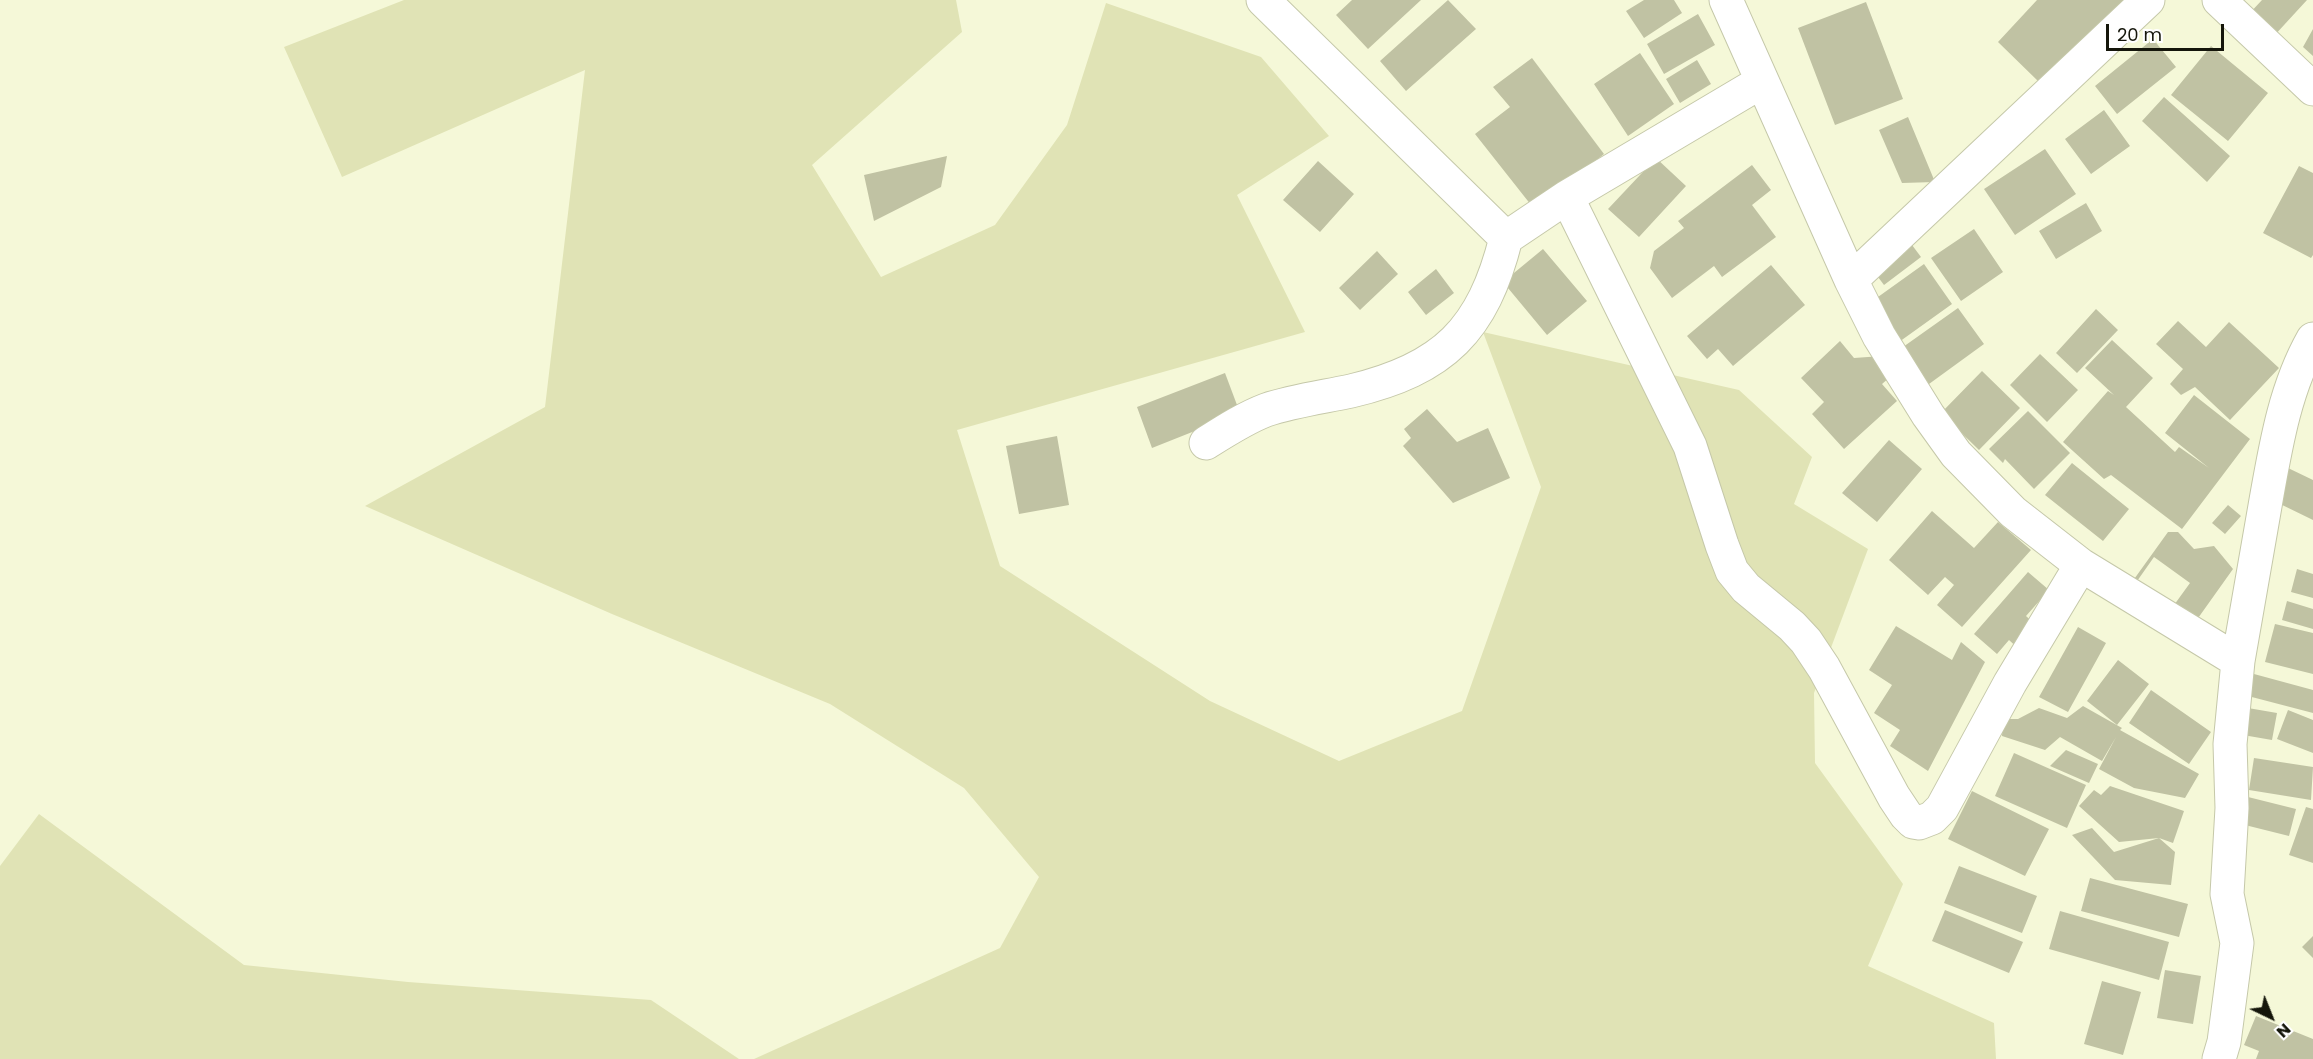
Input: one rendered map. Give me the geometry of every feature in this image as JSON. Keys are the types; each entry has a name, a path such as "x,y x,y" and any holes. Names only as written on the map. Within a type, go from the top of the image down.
{"street":[{"path":"1726,0 1851,280 1879,336 1928,415 1956,454 2013,512 2081,565 2238,661"},
{"path":"1851,280 2148,0"},
{"path":"2218,0 2313,89"},
{"path":"1267,1 1506,238"},
{"path":"1206,444 1238,423 1267,410 1383,383 1439,356 1459,338 1480,310 1498,268 1506,238 1567,197 1761,82"},
{"path":"1567,197 1690,446 1732,571 1753,595 1792,626 1806,641 1824,668 1894,797 1912,822 1927,821 1942,808 2010,682 2081,565"},
{"path":"2219,1059 2224,1042 2237,943 2227,894 2232,808 2230,744 2238,661 2277,442 2288,399 2304,354 2313,339"}],"green space":[{"path":"404,0 956,0 962,32 812,165 881,277 995,225 1067,125 1106,3 1261,57 1329,136 1237,195 1305,332 957,430 1000,566 1210,701 1339,761 1462,711 1541,487 1483,332 1739,390 1812,457 1794,504 1868,549 1814,693 1815,763 1903,884 1868,966 1994,1023 1996,1059 754,1059 1000,948 1039,877 964,788 830,704 612,614 365,506 545,407 585,70 342,177 284,47"},
{"path":"39,814 244,965 408,982 651,1000 739,1059 0,1059 0,866"}],"building":[{"path":"1352,0 1421,0 1368,49 1336,15"},
{"path":"1448,0 1476,29 1406,91 1380,61"},
{"path":"1644,0 1674,0 1682,13 1644,38 1626,11"},
{"path":"2037,0 2128,0 2039,82 1998,42"},
{"path":"2262,0 2307,0 2273,37 2248,15"},
{"path":"1866,2 1903,99 1835,125 1798,28"},
{"path":"1698,14 1715,45 1664,74 1647,44"},
{"path":"2313,29 2313,56 2303,47"},
{"path":"2153,39 2176,67 2117,114 2095,86"},
{"path":"2211,46 2268,93 2228,141 2171,95"},
{"path":"1640,53 1674,104 1628,136 1594,84"},
{"path":"1532,58 1604,154 1535,210 1475,134 1510,107 1493,87"},
{"path":"1697,60 1711,84 1680,103 1666,79"},
{"path":"2164,97 2230,156 2207,182 2142,121"},
{"path":"2104,110 2130,146 2091,174 2065,139"},
{"path":"1908,117 1935,182 1902,183 1879,130"},
{"path":"2045,149 2076,194 2015,235 1984,189"},
{"path":"947,156 941,187 874,221 864,175"},
{"path":"1656,158 1686,186 1639,237 1608,209"},
{"path":"1318,161 1354,194 1320,232 1283,200"},
{"path":"1752,165 1771,190 1752,205 1776,237 1722,277 1714,266 1672,298 1650,268 1654,251 1684,228 1678,221"},
{"path":"2299,166 2313,173 2313,255 2311,258 2263,233"},
{"path":"2086,203 2102,231 2056,259 2039,231"},
{"path":"1974,229 2003,272 1961,301 1931,258"},
{"path":"1909,241 1921,257 1884,285 1872,269"},
{"path":"1543,249 1587,301 1547,335 1503,282"},
{"path":"1377,251 1398,274 1360,310 1339,288"},
{"path":"1924,264 1952,304 1899,342 1871,302"},
{"path":"1771,265 1805,305 1733,366 1718,349 1707,359 1687,336"},
{"path":"1436,269 1454,293 1426,315 1408,292"},
{"path":"1958,308 1984,344 1929,384 1903,347"},
{"path":"2096,309 2118,330 2077,373 2056,353"},
{"path":"2178,321 2206,347 2229,322 2279,368 2230,420 2195,387 2181,395 2170,384 2183,369 2156,344"},
{"path":"2112,340 2153,378 2126,407 2175,452 2179,447 2209,468 2165,433 2194,395 2250,439 2182,529 2111,475 2104,479 2063,442 2108,391 2114,395 2085,368"},
{"path":"1840,341 1854,358 1882,356 1897,371 1882,384 1897,401 1844,449 1812,414 1824,402 1801,378"},
{"path":"2040,354 2078,390 2047,422 2010,385"},
{"path":"1982,371 2020,408 1979,450 1941,413"},
{"path":"1225,373 1240,413 1152,448 1137,407"},
{"path":"1427,409 1457,442 1488,428 1510,478 1453,503 1403,446 1411,438 1404,429"},
{"path":"2028,411 2070,453 2034,489 2005,459 2003,463 1989,449"},
{"path":"1057,436 1069,505 1019,514 1006,446"},
{"path":"1889,440 1922,469 1877,522 1842,493"},
{"path":"2072,463 2129,509 2103,541 2045,495"},
{"path":"2288,468 2313,480 2313,520 2272,500"},
{"path":"2228,505 2241,516 2225,534 2212,523"},
{"path":"1932,511 1974,548 1998,522 2031,550 1962,627 1937,605 1954,585 1945,577 1928,595 1889,560"},
{"path":"2168,532 2178,532 2194,549 2214,546 2233,569 2191,628 2169,612 2190,583 2154,557 2135,584 2132,582"},
{"path":"2297,569 2313,574 2313,598 2291,592"},
{"path":"2028,572 2049,590 2026,616 2040,629 2021,651 2009,640 1997,654 1974,634"},
{"path":"2287,601 2313,609 2313,629 2282,620"},
{"path":"2275,624 2313,633 2313,674 2265,662"},
{"path":"1896,626 1952,660 1961,642 1985,662 1928,771 1890,746 1900,730 1874,713 1892,685 1869,670"},
{"path":"2078,627 2106,643 2068,712 2039,697"},
{"path":"2118,660 2149,684 2117,725 2087,701"},
{"path":"2254,674 2313,690 2313,713 2248,696"},
{"path":"2151,690 2211,732 2189,764 2129,723"},
{"path":"2083,706 2122,728 2120,730 2199,774 2185,798 2134,788 2099,769 2116,737 2102,761 2060,737 2045,750 2002,736 2003,719 2018,719 2039,708 2067,718"},
{"path":"2248,708 2277,713 2272,740 2243,735"},
{"path":"2288,710 2313,720 2313,753 2277,739"},
{"path":"2066,750 2098,764 2089,783 2050,766"},
{"path":"2014,753 2086,785 2067,828 1995,796"},
{"path":"2254,758 2313,767 2311,800 2249,790"},
{"path":"2110,786 2184,811 2173,843 2159,838 2119,842 2079,806 2094,790 2101,795"},
{"path":"1972,791 2049,829 2025,876 1948,839"},
{"path":"2248,797 2296,809 2289,836 2241,824"},
{"path":"2306,807 2313,809 2313,863 2289,855"},
{"path":"2092,828 2114,852 2159,838 2175,852 2171,885 2115,880 2072,835"},
{"path":"1959,866 2037,896 2022,933 1944,903"},
{"path":"2090,878 2188,904 2179,937 2081,911"},
{"path":"1945,910 2023,942 2009,973 1932,941"},
{"path":"2060,911 2169,942 2159,980 2049,949"},
{"path":"2313,936 2313,958 2302,947"},
{"path":"2165,970 2201,976 2193,1024 2157,1018"},
{"path":"2102,981 2141,992 2123,1055 2084,1044"},
{"path":"2256,1016 2313,1039 2313,1059 2256,1059 2259,1051 2244,1045"}]}
